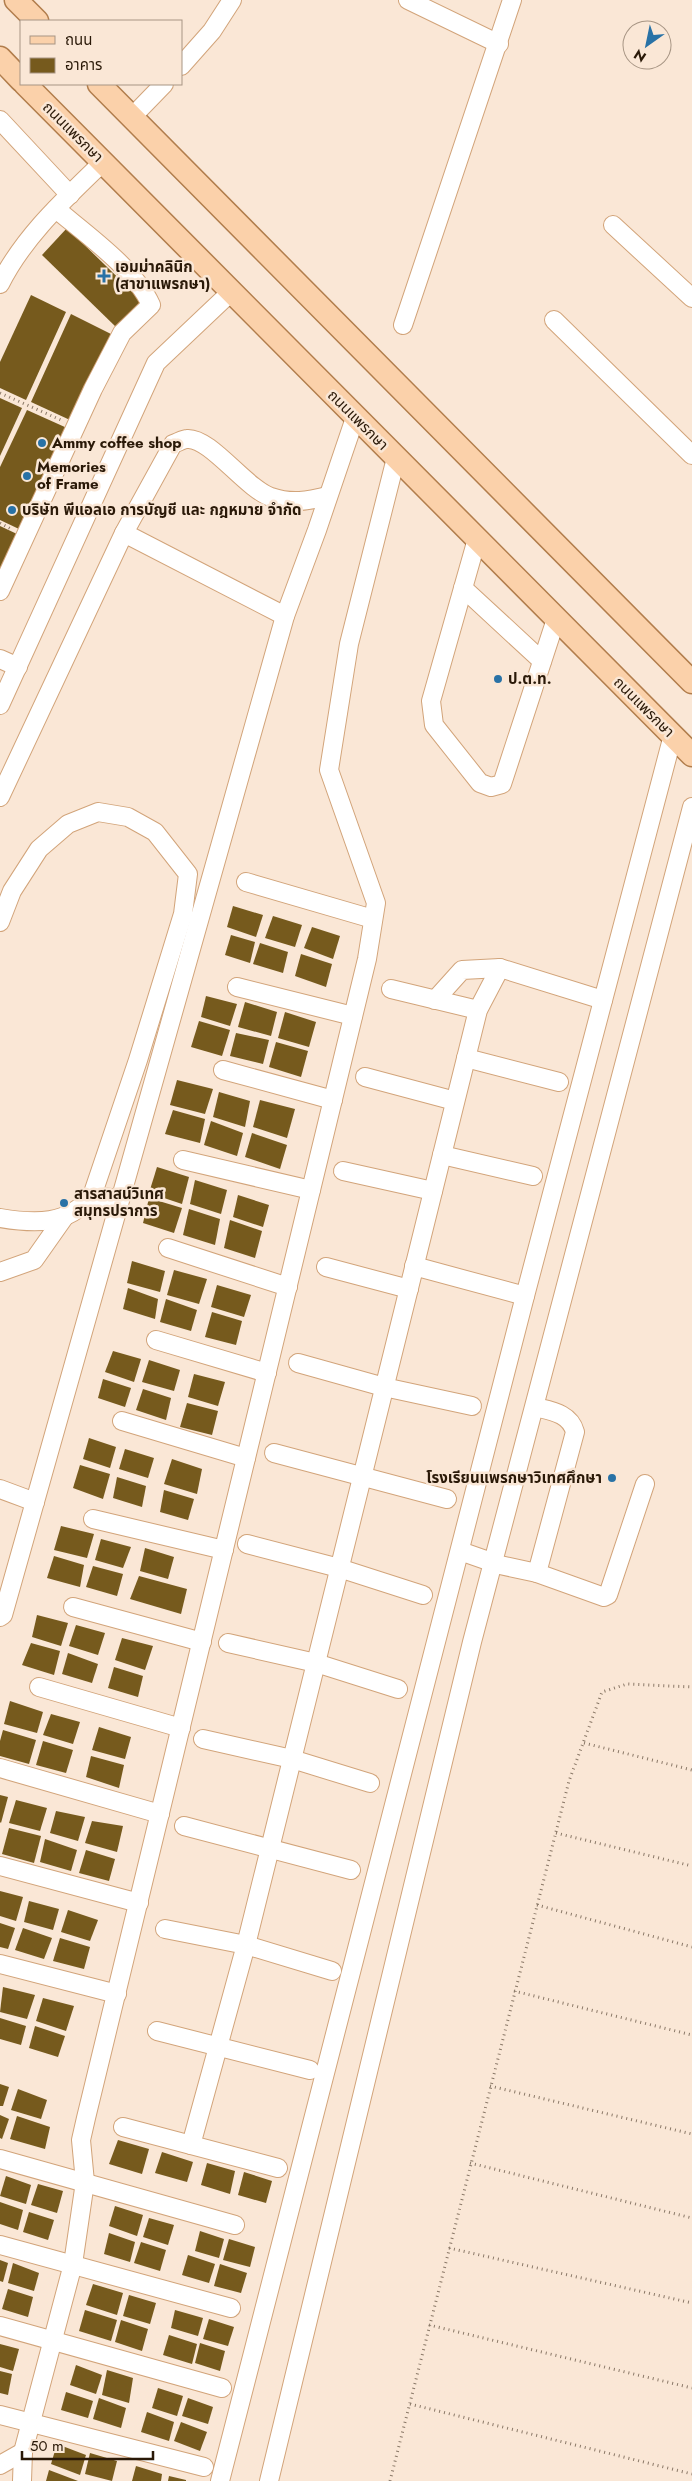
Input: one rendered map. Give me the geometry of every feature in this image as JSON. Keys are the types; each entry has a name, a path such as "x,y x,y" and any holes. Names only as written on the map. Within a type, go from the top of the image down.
{"main road":[{"path":"16,0 36,20"},
{"name":"ถนนแพรกษา","path":"11,73 20,82"},
{"name":"ถนนแพรกษา","path":"23,85 103,162 355,418 692,755"},
{"path":"100,85 689,672"}],"street":[{"path":"182,65 212,31 232,0"},
{"path":"408,0 499,44"},
{"path":"402,325 499,44 512,0"},
{"path":"132,117 163,85"},
{"path":"0,120 70,195"},
{"path":"0,284 12,259 56,209 103,162"},
{"path":"0,591 76,426 122,333 150,305 144,290 106,252 56,209"},
{"path":"613,224 692,298"},
{"path":"0,705 156,363 230,292"},
{"path":"554,320 692,455"},
{"path":"0,1617 3,1615 285,616 317,530 355,418"},
{"path":"0,797 124,533 173,444 188,438 205,444 242,477 270,497 300,502 328,496"},
{"path":"22,2481 23,2452 73,2264 86,2182 82,2140 367,959 376,903 329,770 349,644 396,458"},
{"path":"124,533 285,616"},
{"path":"477,540 431,701 434,725 480,783 490,787 502,784 556,619"},
{"path":"463,588 542,661"},
{"path":"0,659 18,667"},
{"path":"220,2481 525,1296 673,735"},
{"path":"269,2481 497,1563 692,807"},
{"path":"0,922 12,891 40,849 68,824 98,812 128,817 155,832 188,874 183,914 138,1060 92,1196 80,1210 65,1216 46,1220 20,1221 0,1218"},
{"path":"246,882 373,919"},
{"path":"435,1000 462,970 500,968 603,1000"},
{"path":"191,2145 246,1945 478,1010 500,968"},
{"path":"237,987 353,1016"},
{"path":"391,989 478,1010"},
{"path":"466,1058 559,1082"},
{"path":"223,1070 333,1100"},
{"path":"365,1077 455,1101"},
{"path":"442,1155 533,1176"},
{"path":"183,1160 311,1190"},
{"path":"343,1171 433,1191"},
{"path":"92,1196 120,1199"},
{"path":"0,1272 34,1260 65,1216"},
{"path":"168,1248 288,1287"},
{"path":"414,1266 525,1296"},
{"path":"326,1267 409,1289"},
{"path":"156,1340 266,1373"},
{"path":"298,1363 384,1387 472,1406"},
{"path":"537,1573 575,1432 573,1423 566,1417 538,1408"},
{"path":"122,1422 246,1458"},
{"path":"274,1453 447,1499"},
{"path":"460,1551 537,1573 604,1597 608,1595 645,1484"},
{"path":"0,1489 35,1502"},
{"path":"92,1518 224,1550"},
{"path":"247,1544 340,1568 424,1596"},
{"path":"73,1607 202,1642"},
{"path":"228,1643 316,1663 398,1689"},
{"path":"39,1687 181,1728"},
{"path":"203,1739 292,1759 370,1783"},
{"path":"0,1768 160,1814"},
{"path":"184,1826 270,1847 351,1870"},
{"path":"0,1866 139,1903"},
{"path":"165,1929 246,1945 332,1971"},
{"path":"0,1964 117,1994"},
{"path":"157,2032 310,2070"},
{"path":"123,2127 278,2168"},
{"path":"0,2159 235,2224"},
{"path":"0,2245 231,2308"},
{"path":"0,2326 222,2388"},
{"path":"0,2415 204,2467"},
{"path":"0,2465 23,2452"}],"path":[{"path":"0,393 76,426"},
{"path":"390,2481 569,1781 602,1692 626,1684 692,1687"},
{"path":"583,1743 692,1770"},
{"path":"556,1833 692,1866"},
{"path":"537,1905 692,1946"},
{"path":"514,1992 692,2035"},
{"path":"490,2086 692,2134"},
{"path":"470,2163 692,2218"},
{"path":"449,2248 692,2304"},
{"path":"430,2325 692,2388"},
{"path":"410,2404 692,2474"}],"building":[{"path":"67,228 142,301 117,328 42,255"},
{"path":"31,295 66,312 26,400 0,388 0,362"},
{"path":"71,314 111,334 70,420 31,402"},
{"path":"0,398 22,408 0,456"},
{"path":"27,410 67,428 19,529 0,520 0,467"},
{"path":"0,526 17,534 0,571"},
{"path":"233,906 263,915 256,937 227,927"},
{"path":"273,916 302,925 295,947 265,938"},
{"path":"312,927 340,936 333,959 304,948"},
{"path":"231,935 255,942 250,963 225,955"},
{"path":"260,943 288,952 283,973 253,964"},
{"path":"301,954 332,964 326,987 295,976"},
{"path":"206,996 237,1004 230,1026 201,1017"},
{"path":"245,1002 277,1012 271,1036 238,1027"},
{"path":"285,1012 316,1022 309,1047 278,1038"},
{"path":"199,1021 230,1030 222,1056 191,1047"},
{"path":"236,1033 269,1040 263,1064 230,1056"},
{"path":"276,1042 308,1051 301,1077 269,1067"},
{"path":"177,1080 213,1089 205,1114 170,1105"},
{"path":"219,1092 250,1101 245,1127 213,1117"},
{"path":"260,1100 295,1109 287,1138 253,1127"},
{"path":"173,1110 205,1119 200,1143 165,1134"},
{"path":"211,1121 243,1133 237,1156 204,1145"},
{"path":"252,1133 287,1145 280,1169 245,1157"},
{"path":"157,1167 189,1177 182,1204 149,1193"},
{"path":"195,1180 227,1190 221,1214 190,1204"},
{"path":"238,1195 269,1205 263,1227 233,1217"},
{"path":"149,1198 182,1208 174,1233 143,1223"},
{"path":"189,1209 220,1219 215,1245 183,1235"},
{"path":"230,1220 262,1231 255,1258 224,1248"},
{"path":"132,1261 165,1271 160,1292 127,1283"},
{"path":"174,1270 207,1279 199,1304 167,1295"},
{"path":"217,1285 251,1295 244,1317 211,1307"},
{"path":"128,1288 158,1299 155,1319 123,1309"},
{"path":"166,1299 197,1310 191,1331 160,1322"},
{"path":"212,1312 242,1321 236,1345 205,1337"},
{"path":"113,1351 141,1359 134,1382 105,1372"},
{"path":"149,1360 180,1370 174,1391 142,1382"},
{"path":"194,1374 225,1382 218,1406 188,1397"},
{"path":"103,1379 131,1388 125,1407 98,1398"},
{"path":"143,1389 171,1398 166,1420 136,1410"},
{"path":"187,1403 218,1411 212,1435 180,1427"},
{"path":"89,1438 116,1447 110,1468 83,1459"},
{"path":"125,1449 154,1458 148,1478 119,1469"},
{"path":"172,1459 202,1469 197,1494 164,1484"},
{"path":"80,1465 110,1474 103,1499 73,1488"},
{"path":"117,1477 146,1486 142,1507 113,1498"},
{"path":"164,1490 194,1499 188,1520 160,1512"},
{"path":"61,1526 94,1534 87,1558 54,1550"},
{"path":"101,1539 131,1547 123,1568 95,1560"},
{"path":"145,1548 174,1557 168,1579 140,1571"},
{"path":"54,1556 84,1565 80,1587 47,1578"},
{"path":"93,1566 123,1574 117,1596 86,1587"},
{"path":"139,1576 187,1589 181,1614 130,1599"},
{"path":"37,1615 68,1623 61,1646 32,1637"},
{"path":"76,1625 105,1633 98,1655 69,1646"},
{"path":"122,1638 153,1646 145,1670 115,1660"},
{"path":"31,1643 60,1651 54,1675 22,1665"},
{"path":"68,1653 98,1664 92,1683 62,1674"},
{"path":"114,1667 143,1676 138,1697 108,1688"},
{"path":"10,1701 43,1712 37,1733 4,1724"},
{"path":"51,1714 80,1722 73,1744 43,1735"},
{"path":"99,1727 131,1737 125,1759 92,1750"},
{"path":"3,1730 36,1740 29,1764 0,1756 0,1741"},
{"path":"43,1741 73,1750 66,1773 36,1765"},
{"path":"91,1756 124,1765 119,1788 86,1777"},
{"path":"0,1795 8,1797 1,1823 0,1822"},
{"path":"16,1800 47,1808 40,1831 9,1823"},
{"path":"56,1811 85,1817 78,1841 50,1833"},
{"path":"92,1821 123,1826 117,1852 85,1843"},
{"path":"9,1828 41,1836 34,1863 2,1854"},
{"path":"45,1839 77,1850 71,1871 40,1862"},
{"path":"86,1850 115,1859 109,1881 79,1873"},
{"path":"0,1891 23,1897 16,1921 0,1916"},
{"path":"29,1901 59,1909 53,1930 24,1922"},
{"path":"68,1910 98,1920 90,1941 61,1932"},
{"path":"0,1923 15,1928 8,1949 0,1947"},
{"path":"23,1928 52,1938 44,1959 15,1950"},
{"path":"60,1938 90,1947 84,1969 53,1961"},
{"path":"3,1987 35,1995 27,2019 0,2012"},
{"path":"43,1998 74,2006 66,2031 36,2021"},
{"path":"0,2018 26,2026 21,2045 0,2039"},
{"path":"35,2026 65,2036 58,2057 29,2048"},
{"path":"0,2084 9,2087 3,2106 0,2106"},
{"path":"18,2089 47,2100 41,2119 11,2110"},
{"path":"0,2115 9,2119 2,2139 0,2138"},
{"path":"17,2116 50,2127 45,2149 10,2139"},
{"path":"118,2140 149,2149 142,2174 109,2164"},
{"path":"162,2152 193,2162 187,2182 155,2173"},
{"path":"207,2163 235,2171 230,2194 201,2185"},
{"path":"244,2172 272,2181 266,2203 238,2195"},
{"path":"6,2176 31,2185 26,2204 0,2196"},
{"path":"38,2184 63,2191 57,2213 31,2205"},
{"path":"0,2202 23,2210 18,2230 0,2224"},
{"path":"115,2206 143,2215 137,2236 109,2226"},
{"path":"29,2212 54,2220 48,2240 23,2232"},
{"path":"149,2218 174,2225 168,2245 143,2237"},
{"path":"200,2231 224,2239 219,2258 195,2251"},
{"path":"109,2233 135,2242 130,2262 104,2254"},
{"path":"229,2239 255,2247 250,2267 223,2260"},
{"path":"141,2242 166,2250 160,2271 134,2263"},
{"path":"188,2255 215,2264 209,2283 182,2275"},
{"path":"0,2260 8,2263 3,2282 0,2281"},
{"path":"13,2263 39,2273 34,2291 8,2283"},
{"path":"220,2264 247,2273 241,2293 214,2286"},
{"path":"93,2284 123,2293 117,2315 86,2305"},
{"path":"8,2289 33,2297 28,2317 2,2309"},
{"path":"129,2295 156,2303 150,2324 123,2316"},
{"path":"85,2310 117,2320 111,2341 79,2331"},
{"path":"175,2310 203,2318 198,2336 171,2328"},
{"path":"209,2319 234,2327 228,2346 203,2339"},
{"path":"121,2320 148,2329 142,2351 115,2342"},
{"path":"169,2335 197,2344 192,2364 163,2355"},
{"path":"200,2343 225,2351 220,2371 195,2363"},
{"path":"0,2344 19,2349 13,2371 0,2367"},
{"path":"76,2365 102,2375 96,2394 70,2385"},
{"path":"107,2370 133,2378 129,2403 102,2395"},
{"path":"0,2371 12,2374 8,2395 0,2393"},
{"path":"158,2388 183,2396 177,2416 152,2408"},
{"path":"66,2392 93,2401 88,2418 61,2410"},
{"path":"99,2398 126,2408 121,2428 93,2419"},
{"path":"188,2398 213,2407 208,2424 182,2416"},
{"path":"147,2412 174,2422 169,2441 141,2432"},
{"path":"181,2422 207,2432 200,2451 174,2441"},
{"path":"57,2444 86,2455 80,2475 51,2464"},
{"path":"90,2453 117,2461 112,2481 85,2474"},
{"path":"136,2466 162,2474 161,2481 132,2481"},
{"path":"49,2470 78,2481 46,2481"},
{"path":"169,2476 186,2480 186,2481 168,2481"}],"place":[{"name":"เอมม่าคลินิก (สาขาแพรกษา)","path":"104,276"},
{"name":"Ammy coffee shop","path":"42,443"},
{"name":"Memories of Frame","path":"27,476"},
{"name":"บริษัท พีแอลเอ การบัญชี และ กฎหมาย จำกัด","path":"12,510"},
{"name":"ป.ต.ท.","path":"498,679"},
{"name":"สารสาสน์วิเทศ สมุทรปราการ","path":"64,1203"},
{"name":"โรงเรียนแพรกษาวิเทศศึกษา","path":"612,1478"}]}
